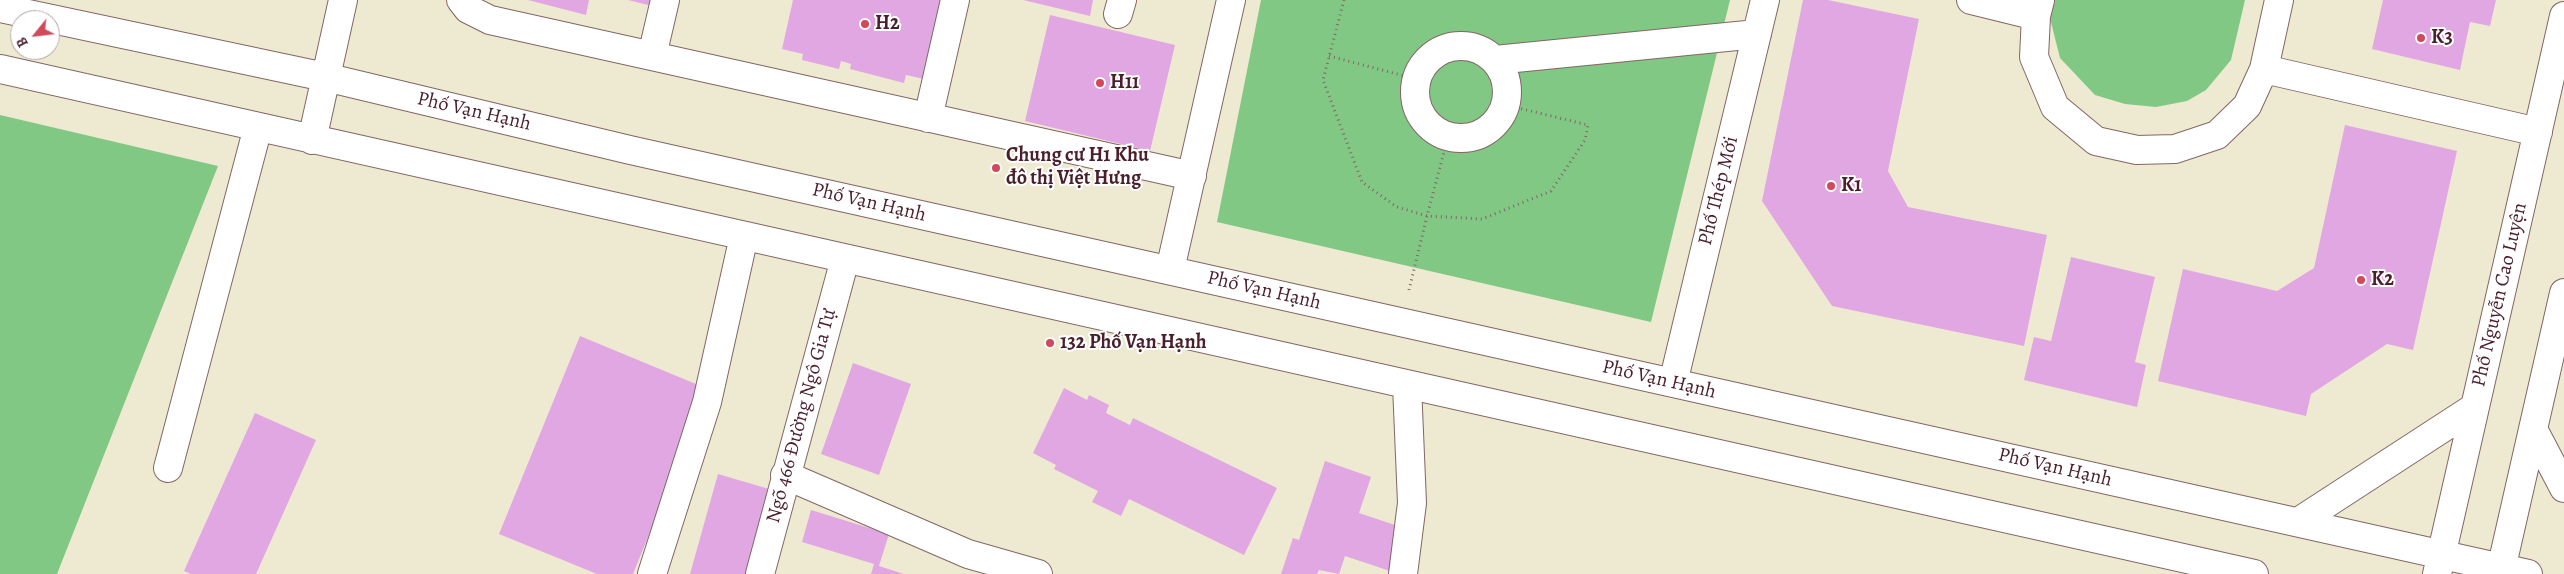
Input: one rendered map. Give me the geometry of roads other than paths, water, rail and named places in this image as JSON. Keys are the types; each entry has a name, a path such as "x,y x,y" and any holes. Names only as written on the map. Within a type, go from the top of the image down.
{"street":[{"path":"312,140 324,77 343,0"},
{"path":"461,0 468,9 490,20 1192,176"},
{"path":"652,56 665,0"},
{"path":"928,118 955,0"},
{"path":"1170,270 1231,0"},
{"name":"Phố Thép Mới","path":"1673,383 1765,0"},
{"path":"1971,0 2038,8 2034,57 2055,107 2096,141 2137,150 2175,149 2217,135 2246,106 2264,69 2279,0"},
{"name":"Phố Vạn Hạnh","path":"0,8 324,77 630,150 2298,522 2439,564 2528,574"},
{"name":"Phố Nguyễn Cao Luyện","path":"2439,564 2564,16"},
{"path":"1495,60 1506,81 1506,105 1494,126 1472,138 1448,137 1428,124 1416,104 1416,80 1429,59 1450,47 1474,48 1495,60 1757,34"},
{"path":"2264,69 2538,132"},
{"path":"0,70 2254,574"},
{"path":"168,468 258,127"},
{"path":"652,574 707,402 744,236"},
{"name":"Ngõ 466 Đường Ngô Gia Tự","path":"760,574 845,259"},
{"path":"2500,571 2564,293"},
{"path":"1403,574 1412,504 1407,385"},
{"path":"2298,522 2475,407"},
{"path":"2533,429 2564,488"},
{"path":"785,476 968,554 1038,574"}],"place":[{"name":"H2","path":"865,24"},
{"name":"K3","path":"2421,38"},
{"name":"H11","path":"1100,83"},
{"name":"Chung cư H1 Khu đô thị Việt Hưng","path":"996,168"},
{"name":"K1","path":"1831,186"},
{"name":"K2","path":"2361,280"},
{"name":"132 Phố Vạn Hạnh","path":"1050,343"}]}
